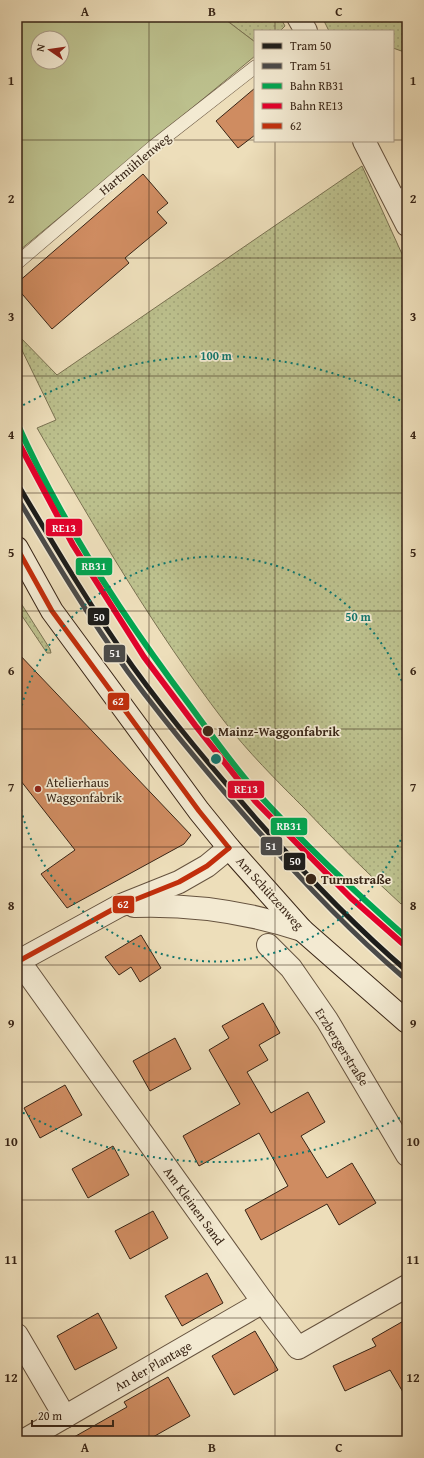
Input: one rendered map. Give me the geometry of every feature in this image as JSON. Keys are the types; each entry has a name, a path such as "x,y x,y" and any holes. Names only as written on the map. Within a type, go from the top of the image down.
{"street":[{"path":"365,142 402,197 407,225"},
{"name":"Am Schützenweg","path":"17,548 52,611 195,805 229,848 302,930 407,1022"},
{"path":"18,961 119,906 179,882 207,866 229,848"},
{"path":"119,906 190,906 264,918 302,930"},
{"name":"Erzbergerstraße","path":"268,945 291,968 327,1020 407,1155"},
{"name":"Am Kleinen Sand","path":"18,961 263,1302 298,1348 407,1286"},
{"name":"An der Plantage","path":"23,1441 263,1302"},
{"path":"17,1335 65,1417"}],"lane":[{"name":"Hartmühlenweg","path":"17,263 154,146 254,68"}],"green space":[{"path":"17,17 222,17 254,41 254,57 20,250 17,250"},
{"path":"222,17 280,17 285,26 281,30 254,30 254,41"},
{"path":"322,17 407,17 407,53 394,48 394,30 328,30"},
{"path":"362,166 407,265 407,900 401,904 339,845 252,755 224,721 173,650 103,541 37,428 56,420 17,340 17,334 57,375"},
{"path":"17,597 50,649 51,653 47,653 20,613 17,608"}],"building":[{"path":"254,89 254,136 238,148 216,121"},
{"path":"143,174 168,203 157,212 167,223 125,258 129,263 52,329 17,288 17,283"},
{"path":"17,652 191,835 184,844 67,908 41,874 75,850 17,776"},
{"path":"141,935 161,968 140,982 131,967 119,975 105,957"},
{"path":"263,1003 280,1033 259,1045 268,1060 247,1072 271,1113 308,1092 325,1122 301,1136 327,1178 352,1163 376,1203 339,1225 327,1204 261,1240 245,1210 288,1186 259,1133 199,1166 183,1136 240,1104 209,1050 229,1038 222,1026"},
{"path":"175,1038 191,1069 150,1091 133,1061"},
{"path":"65,1085 82,1115 40,1138 24,1108"},
{"path":"113,1146 129,1175 88,1198 72,1169"},
{"path":"153,1211 168,1238 130,1259 115,1231"},
{"path":"207,1273 223,1303 182,1326 165,1296"},
{"path":"98,1313 117,1348 75,1370 57,1336"},
{"path":"407,1319 407,1399 390,1370 345,1391 333,1366 376,1346 372,1339"},
{"path":"255,1331 278,1370 234,1395 212,1356"},
{"path":"168,1377 190,1416 146,1441 67,1441 127,1407 124,1402"}],"tram line":[{"name":"50","path":"17,483 102,622 133,667 178,726 258,821 330,899 387,954 407,971"},
{"name":"51","path":"17,497 57,564 99,629 128,672 173,730 236,806 306,884 343,922 402,976"}],"rail line":[{"name":"RB31","path":"17,423 34,460 74,534 96,570 143,640 225,753 252,787 278,816 351,887 407,938"},
{"name":"RE13","path":"17,440 73,545 144,657 195,725 255,801 351,898 402,943"}],"transit line":[{"name":"62","path":"17,548 52,611 199,811 229,848"},
{"name":"62","path":"17,962 119,906 179,882 207,866 229,848"}],"place":[{"name":"Mainz-Waggonfabrik","path":"208,731"},
{"name":"Atelierhaus Waggonfabrik","path":"38,789"},
{"name":"Turmstraße","path":"311,879"}]}
